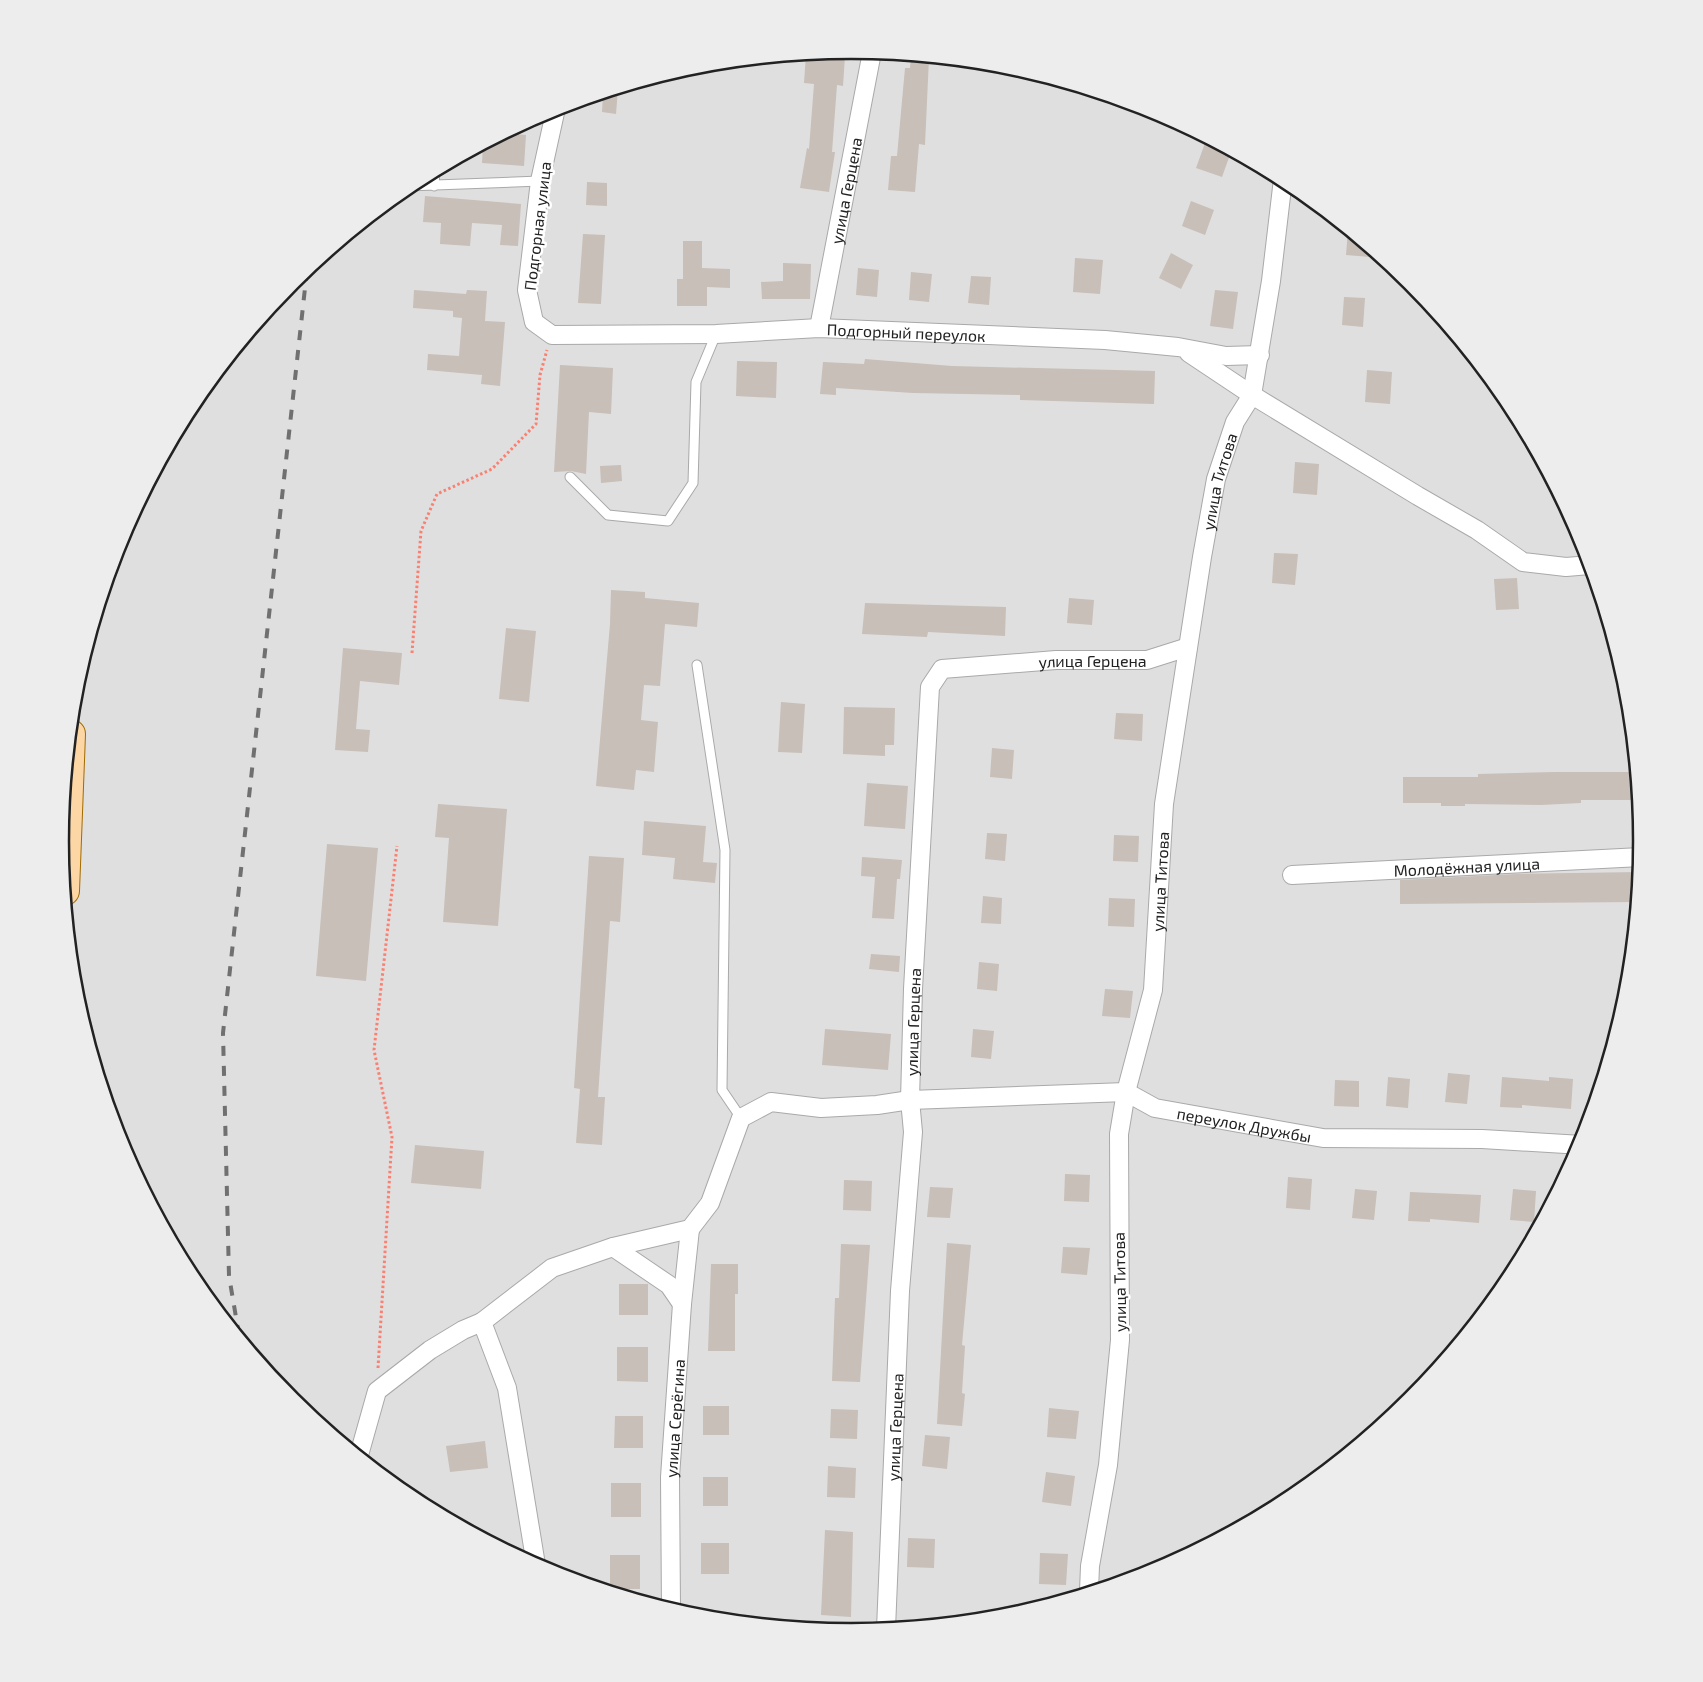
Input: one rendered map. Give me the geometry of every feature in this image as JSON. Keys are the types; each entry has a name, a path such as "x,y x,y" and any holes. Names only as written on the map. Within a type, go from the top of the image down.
{"street":[{"name":"улица Герцена","path":"819,328 871,59"},
{"name":"Подгорная улица","path":"552,335 534,322 527,290 540,181 554,117"},
{"name":"улица Титова","path":"1089,1586 1090,1566 1108,1465 1120,1340 1118,1134 1126,1092 1153,990 1164,804 1216,479 1236,422 1252,395 1260,355 1282,188"},
{"name":"Подгорный переулок","path":"552,335 716,334 819,328 1105,340 1178,347 1226,356 1260,355"},
{"path":"1178,347 1252,395 1477,530 1523,562 1566,567 1583,566"},
{"name":"улица Герцена","path":"886,1622 900,1291 913,1132 910,1100 912,989 930,687 942,669 1056,660 1147,660 1188,647"},
{"name":"Молодёжная улица","path":"1292,875 1633,857"},
{"path":"360,1450 377,1391 430,1350 463,1330 482,1322 552,1268 612,1247 690,1228 710,1203 741,1118 771,1102 821,1108 876,1105 910,1100 1126,1092"},
{"name":"переулок Дружбы","path":"1126,1092 1155,1108 1323,1138 1482,1139 1572,1144"},
{"name":"улица Серёгина","path":"671,1602 670,1477 682,1304 690,1228"},
{"path":"612,1247 669,1285 682,1304"},
{"path":"482,1322 507,1388 535,1556"}],"lane":[{"path":"434,180 434,186"},
{"path":"425,186 540,181"},
{"path":"570,477 608,515 668,521 693,483 696,382 716,334"},
{"path":"697,665 725,850 722,1090 741,1118"}],"path":[{"path":"412,653 421,532 437,494 492,470 536,424 540,375 552,335"},
{"path":"377,1391 392,1138 374,1050 397,846"}],"shaded area":[{"path":"800,60 903,60 954,65 1054,85 1103,100 1151,118 1197,139 1243,164 1328,220 1367,253 1405,288 1440,325 1472,365 1502,406 1529,450 1553,495 1574,542 1592,590 1607,639 1619,688 1632,790 1634,841 1627,943 1619,994 1592,1092 1574,1140 1553,1187 1529,1232 1502,1276 1440,1357 1405,1394 1328,1462 1243,1518 1197,1543 1151,1564 1103,1582 1054,1597 954,1617 903,1622 800,1622 749,1617 649,1597 600,1582 552,1564 506,1543 460,1518 375,1462 336,1429 298,1394 263,1357 231,1317 201,1276 174,1232 150,1187 129,1140 111,1092 96,1043 84,994 71,892 69,841 76,739 84,688 111,590 129,542 150,495 174,450 201,406 263,325 298,288 375,220 460,164 506,139 552,118 600,100 649,85 749,65"}],"building":[{"path":"845,59 843,86 837,85 832,152 835,152 829,192 800,188 807,148 809,149 814,84 804,83 806,60"},
{"path":"911,61 929,63 925,145 919,144 915,192 888,190 891,156 897,156 905,68 910,68"},
{"path":"618,95 616,114 602,112 603,99"},
{"path":"517,134 526,135 524,166 482,163 483,152"},
{"path":"1205,143 1229,157 1222,177 1196,168"},
{"path":"587,182 607,183 607,206 586,205"},
{"path":"425,196 521,204 518,246 500,245 502,225 472,223 470,246 440,244 441,223 423,222"},
{"path":"1191,201 1214,210 1205,235 1182,226"},
{"path":"583,234 605,235 601,304 578,303"},
{"path":"1347,236 1371,257 1346,255"},
{"path":"683,241 702,241 702,268 730,269 730,288 707,287 707,306 677,306 677,279 683,279"},
{"path":"1171,253 1193,265 1181,289 1159,278"},
{"path":"1075,258 1103,260 1100,294 1073,292"},
{"path":"783,263 811,264 810,299 762,299 761,282 783,281"},
{"path":"858,268 879,270 877,297 856,295"},
{"path":"911,272 932,274 929,302 909,300"},
{"path":"971,276 991,277 989,305 968,303"},
{"path":"414,290 466,294 467,290 487,291 485,321 505,322 500,386 481,384 482,375 427,370 428,354 459,356 462,318 453,317 453,311 413,308"},
{"path":"1215,290 1238,292 1233,329 1210,326"},
{"path":"1344,297 1365,298 1363,327 1342,325"},
{"path":"865,359 952,366 1155,371 1154,404 1020,400 1020,395 913,393 836,388 836,395 820,394 823,362 864,364"},
{"path":"737,361 777,362 776,398 736,396"},
{"path":"560,365 613,368 611,414 589,412 586,474 571,471 554,472"},
{"path":"1367,370 1392,372 1390,404 1365,402"},
{"path":"1295,462 1319,464 1317,495 1293,493"},
{"path":"621,465 622,481 601,483 600,466"},
{"path":"1274,553 1298,554 1295,585 1272,583"},
{"path":"1517,578 1519,609 1496,610 1494,579"},
{"path":"611,590 645,592 645,598 699,603 697,627 665,624 660,686 644,685 641,720 658,722 654,772 636,770 634,790 596,786 610,624"},
{"path":"1069,598 1094,600 1092,625 1067,623"},
{"path":"865,603 1006,607 1005,636 928,632 927,637 862,634"},
{"path":"506,628 536,631 529,702 499,699"},
{"path":"343,648 402,653 399,685 360,681 356,729 370,730 368,752 335,750"},
{"path":"781,702 805,704 802,753 778,752"},
{"path":"844,707 895,708 894,745 885,745 885,756 843,754"},
{"path":"1116,713 1143,714 1142,741 1114,739"},
{"path":"992,748 1014,750 1012,779 990,777"},
{"path":"1630,772 1632,800 1581,800 1581,803 1541,805 1465,804 1465,806 1441,806 1441,803 1403,803 1403,777 1478,777 1478,774"},
{"path":"867,783 908,786 905,829 864,826"},
{"path":"438,804 507,809 498,926 443,922 449,838 435,837"},
{"path":"644,821 706,826 703,862 717,863 715,883 673,879 675,858 642,855"},
{"path":"987,833 1007,834 1005,861 985,859"},
{"path":"1114,835 1139,836 1138,862 1113,861"},
{"path":"327,844 378,848 366,981 316,976"},
{"path":"589,856 624,858 620,922 610,921 598,1097 605,1097 602,1145 576,1143 580,1089 574,1088"},
{"path":"862,857 902,860 900,879 897,879 894,919 872,918 875,877 861,876"},
{"path":"1633,872 1631,902 1400,904 1400,880 1516,874"},
{"path":"983,896 1002,898 1001,924 981,923"},
{"path":"1109,898 1135,899 1134,927 1108,926"},
{"path":"871,954 900,956 899,972 869,969"},
{"path":"979,962 999,964 997,991 977,989"},
{"path":"1105,989 1133,991 1130,1018 1102,1016"},
{"path":"825,1029 891,1034 888,1070 822,1065"},
{"path":"973,1029 994,1031 991,1059 971,1057"},
{"path":"1448,1073 1470,1075 1467,1104 1445,1102"},
{"path":"1388,1077 1410,1079 1408,1108 1386,1106"},
{"path":"1502,1077 1549,1081 1549,1077 1573,1079 1571,1109 1522,1105 1522,1108 1500,1107"},
{"path":"1335,1080 1359,1081 1359,1107 1334,1106"},
{"path":"415,1145 484,1151 481,1189 411,1183"},
{"path":"1065,1174 1090,1175 1089,1202 1064,1201"},
{"path":"1288,1177 1312,1179 1310,1210 1286,1208"},
{"path":"844,1180 872,1181 871,1211 843,1210"},
{"path":"930,1187 953,1188 950,1218 927,1217"},
{"path":"1355,1189 1377,1191 1374,1220 1352,1218"},
{"path":"1513,1189 1536,1191 1534,1222 1510,1220"},
{"path":"1410,1192 1481,1195 1479,1223 1430,1219 1430,1222 1408,1221"},
{"path":"947,1243 971,1245 962,1345 965,1346 962,1393 965,1394 962,1426 937,1424"},
{"path":"841,1244 870,1245 860,1382 832,1381 835,1298 839,1298"},
{"path":"1063,1247 1090,1248 1087,1275 1061,1273"},
{"path":"711,1264 738,1264 738,1294 735,1294 735,1351 708,1351"},
{"path":"619,1284 648,1284 648,1315 619,1315"},
{"path":"617,1347 648,1347 648,1382 617,1381"},
{"path":"703,1406 729,1406 729,1435 703,1435"},
{"path":"1049,1408 1079,1411 1076,1439 1047,1437"},
{"path":"831,1409 858,1410 857,1439 830,1438"},
{"path":"615,1416 643,1416 643,1448 614,1448"},
{"path":"925,1435 950,1437 947,1469 922,1466"},
{"path":"485,1441 488,1468 450,1472 446,1446"},
{"path":"828,1466 856,1468 855,1498 827,1497"},
{"path":"1046,1472 1075,1476 1071,1506 1042,1502"},
{"path":"703,1477 728,1477 728,1506 703,1506"},
{"path":"611,1483 641,1483 641,1517 611,1517"},
{"path":"825,1530 853,1532 851,1617 821,1615"},
{"path":"908,1538 935,1539 934,1568 907,1567"},
{"path":"701,1543 729,1543 729,1574 701,1574"},
{"path":"1040,1553 1068,1554 1066,1585 1039,1584"},
{"path":"610,1555 640,1555 640,1589 623,1589 610,1585"}],"railway":[{"path":"237,1325 229,1276 223,1033 306,281"}]}
